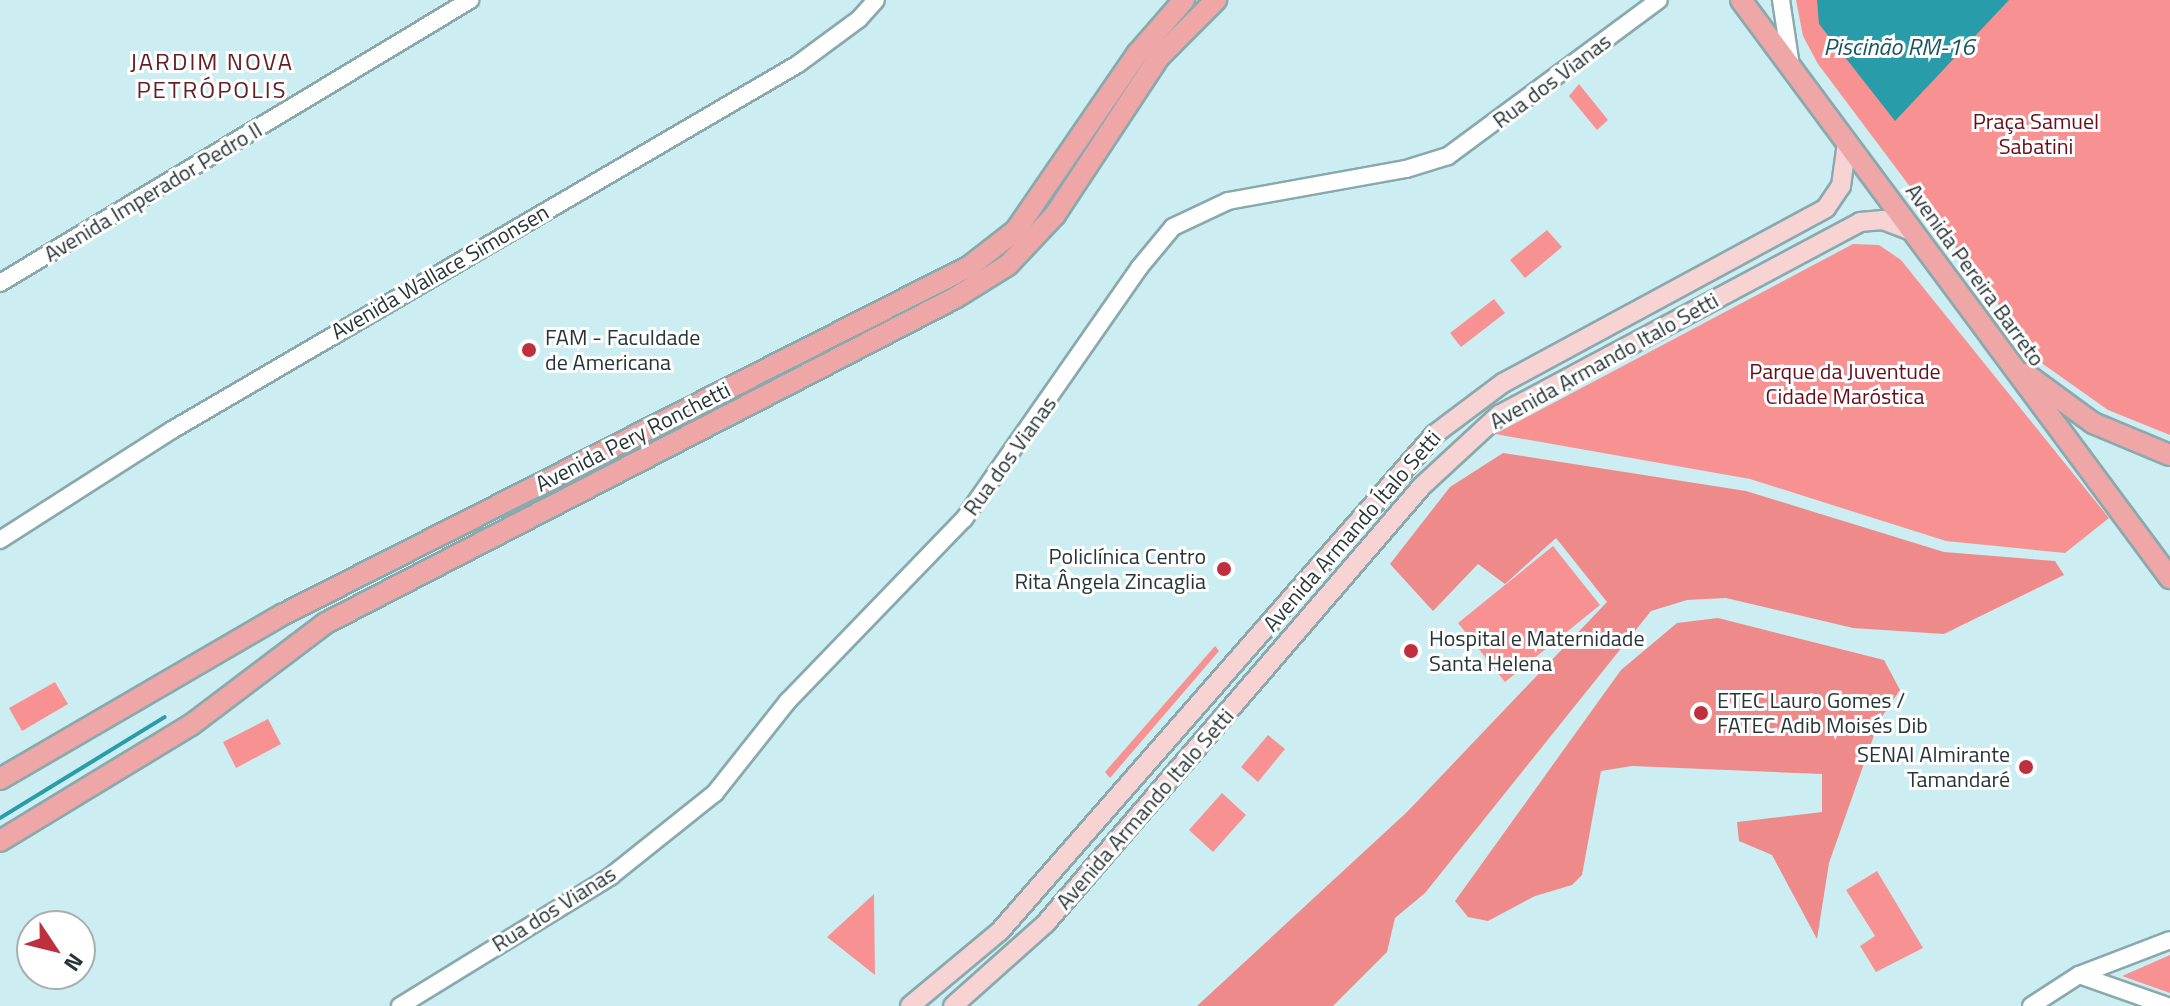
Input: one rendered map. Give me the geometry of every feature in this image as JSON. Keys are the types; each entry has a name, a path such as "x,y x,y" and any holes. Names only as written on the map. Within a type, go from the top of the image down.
{"main road":[{"name":"Avenida Pery Ronchetti","path":"0,779 284,614 970,266 1024,219 1137,54 1184,0"},
{"name":"Avenida Pery Ronchetti","path":"0,841 191,725 276,656 348,610 955,298 1008,265 1055,215 1159,57 1216,0"},
{"name":"Avenida Pereira Barreto","path":"1741,0 2170,578"},
{"name":"Avenida Armando Ítalo Setti","path":"910,1006 987,944 1457,414 1503,383 1831,204 1841,186 1847,143"},
{"name":"Avenida Armando Italo Setti","path":"953,1006 1046,923 1368,550 1464,444 1499,415 1860,222 1883,220 1914,232"},
{"path":"1665,326 1656,313 1707,284 1715,269"},
{"path":"1584,369 1589,355 1637,328 1634,312"},
{"path":"2009,358 2093,423 2170,455"},
{"path":"1349,533 1353,545 1368,550"},
{"path":"1317,570 1338,584"},
{"path":"1127,787 1136,804 1146,806"},
{"path":"1039,886 1039,896 1017,926 1027,932 1046,923"},
{"path":"940,1006 998,956 999,949 987,944"}],"street":[{"name":"Avenida Imperador Pedro II","path":"0,283 470,0"},
{"name":"Avenida Wallace Simonsen","path":"0,540 172,430 798,64 840,34 876,0"},
{"name":"Rua dos Vianas","path":"400,1006 611,876 715,793 788,701 964,519 1139,268 1173,227 1228,201 1390,172 1448,156 1659,0"},
{"path":"1781,0 1792,69"},
{"path":"2031,1006 2079,975 2170,940"},
{"path":"2079,975 2167,1006"}],"green space":[{"name":"Praça Samuel Sabatini","path":"1796,0 2170,0 2170,435 2108,410 2043,364 1818,64 1803,36"},
{"path":"1579,84 1608,120 1597,130 1569,96"},
{"path":"1547,230 1562,247 1525,278 1510,260"},
{"name":"Parque da Juventude Cidade Maróstica","path":"1853,244 1879,245 1901,260 2109,518 2065,553 1946,541 1750,479 1495,434"},
{"path":"1494,299 1505,313 1461,347 1450,333"},
{"path":"1553,546 1600,605 1505,682 1458,623"},
{"path":"1215,646 1219,651 1110,778 1105,772"},
{"path":"55,682 68,704 22,731 9,708"},
{"path":"268,719 281,744 236,768 223,742"},
{"path":"1268,735 1285,749 1258,782 1241,767"},
{"path":"1222,793 1246,815 1213,852 1189,830"},
{"path":"1877,871 1923,948 1876,972 1860,946 1875,936 1846,890"},
{"path":"874,894 875,975 827,937"},
{"path":"2170,955 2170,993 2122,976"}],"shaded area":[{"path":"1503,453 1746,491 1944,552 2055,561 2064,575 1944,634 1853,628 1726,598 1687,600 1651,611 1425,893 1395,918 1387,952 1333,1006 1197,1006 1407,812 1607,602 1556,538 1505,584 1478,564 1433,611 1390,564 1450,487"},
{"path":"1718,618 1884,660 1900,690 1879,721 1829,863 1817,939 1772,855 1739,841 1737,822 1822,812 1822,774 1632,766 1601,771 1582,875 1572,885 1535,896 1488,921 1468,917 1455,901 1621,670 1677,623"}],"water":[{"name":"Piscinão RM-16","path":"1817,0 2009,0 1895,121 1819,24"}],"waterway":[{"path":"0,818 165,717"}],"place":[{"name":"FAM - Faculdade de Americana","path":"529,350"},
{"name":"Policlínica Centro Rita Ângela Zincaglia","path":"1224,569"},
{"name":"Hospital e Maternidade Santa Helena","path":"1411,651"},
{"name":"ETEC Lauro Gomes / FATEC Adib Moisés Dib","path":"1701,713"},
{"name":"SENAI Almirante Tamandaré","path":"2026,767"}],"district":[{"name":"JARDIM NOVA PETRÓPOLIS","path":"212,76"}]}
